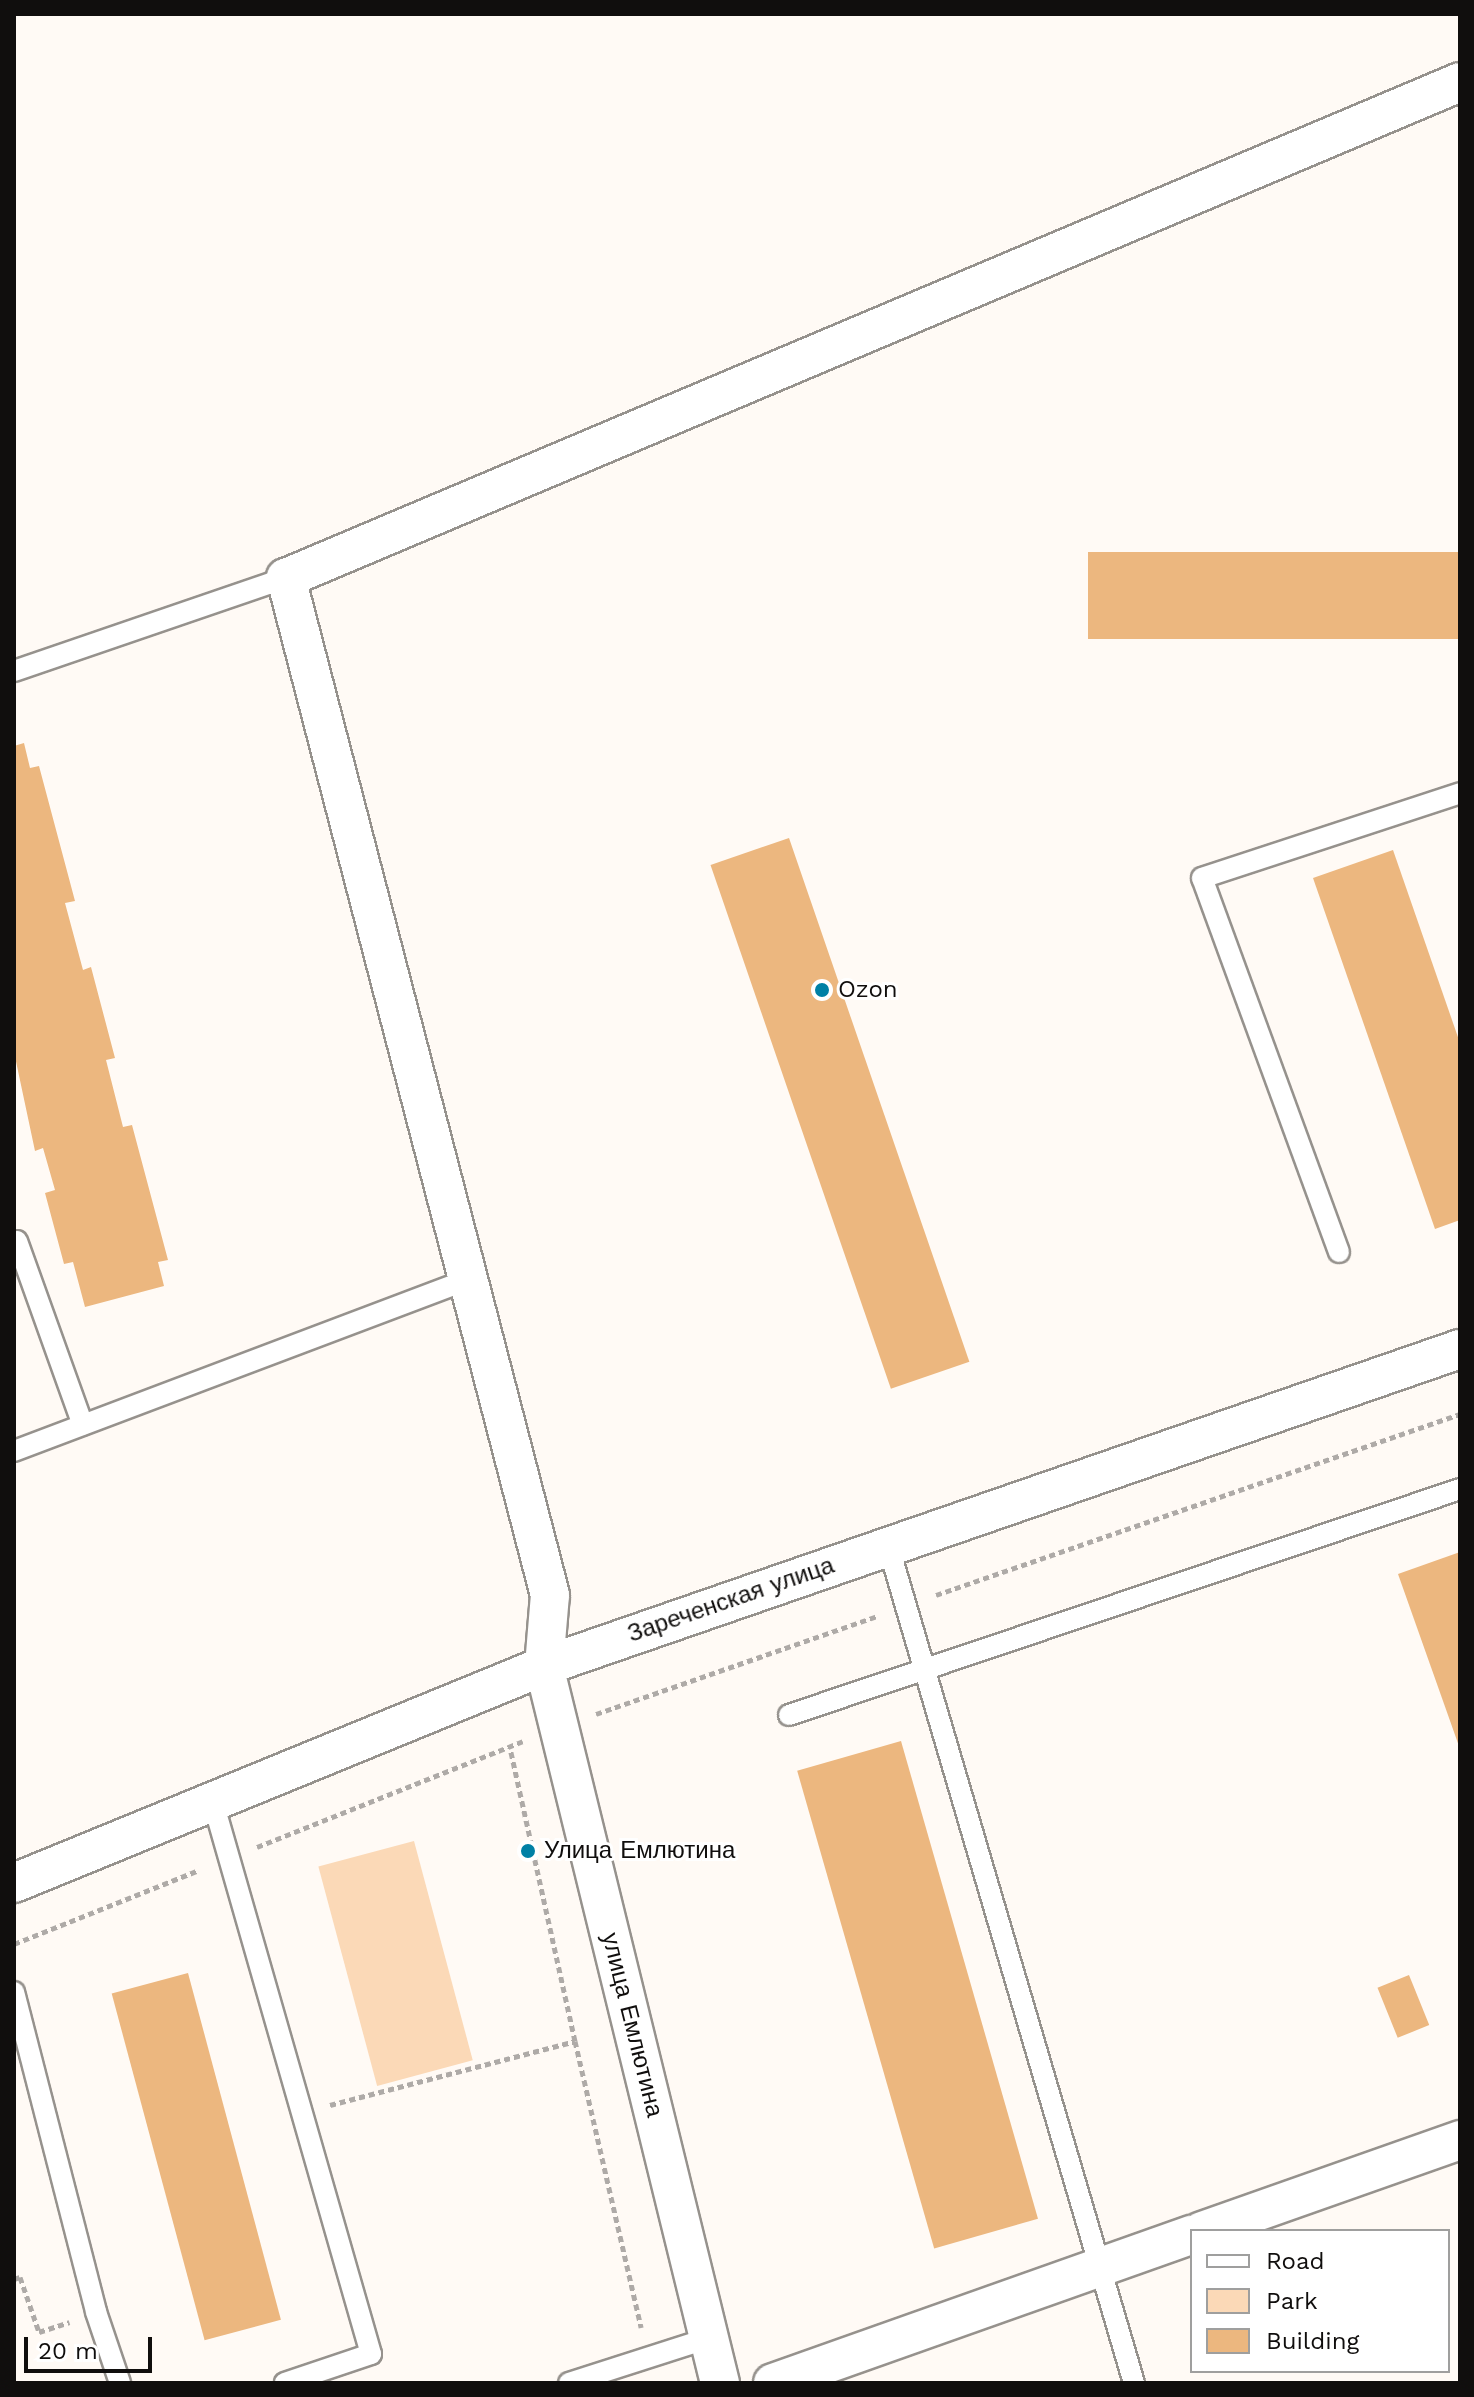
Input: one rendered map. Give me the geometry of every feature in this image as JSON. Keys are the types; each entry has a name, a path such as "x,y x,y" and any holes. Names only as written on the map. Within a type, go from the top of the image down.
{"street":[{"path":"286,578 1460,82"},
{"name":"улица Емлютина","path":"286,578 550,1595 544,1666 720,2383"},
{"name":"Зареченская улица","path":"14,1883 544,1666 1460,1349"},
{"path":"1208,2229 1460,2140"},
{"path":"773,2383 1190,2236"}],"lane":[{"path":"14,671 286,578"},
{"path":"1339,1252 1202,878 1460,793"},
{"path":"15,1238 83,1425"},
{"path":"14,1451 468,1279"},
{"path":"789,1715 1460,1489"},
{"path":"888,1545 1134,2383"},
{"path":"213,1802 232,1857 371,2354 285,2383"},
{"path":"14,1992 96,2312 120,2383"},
{"path":"569,2383 709,2338"}],"path":[{"path":"14,1944 559,1727 1460,1414"},
{"path":"510,1746 648,2358"},
{"path":"302,2112 575,2041"},
{"path":"14,2279 20,2277 39,2332 96,2312"}],"green space":[{"path":"414,1841 473,2060 377,2086 318,1867"}],"building":[{"path":"1088,552 1460,552 1460,639 1088,639"},
{"path":"24,743 30,768 39,766 75,901 65,903 83,970 91,967 115,1058 106,1060 123,1127 132,1125 168,1260 158,1262 164,1286 85,1307 73,1262 64,1264 45,1193 55,1190 43,1148 35,1151 14,1052 14,746"},
{"path":"789,838 969,1362 891,1389 711,865"},
{"path":"1393,850 1460,1043 1460,1220 1435,1229 1313,878"},
{"path":"1460,1552 1460,1749 1398,1574"},
{"path":"901,1741 1038,2219 934,2249 797,1771"},
{"path":"188,1973 281,2320 205,2340 112,1993"},
{"path":"1409,1975 1429,2025 1398,2038 1377,1988"}],"place":[{"name":"Ozon","path":"822,990"},
{"name":"Улица Емлютина","path":"528,1851"}]}
